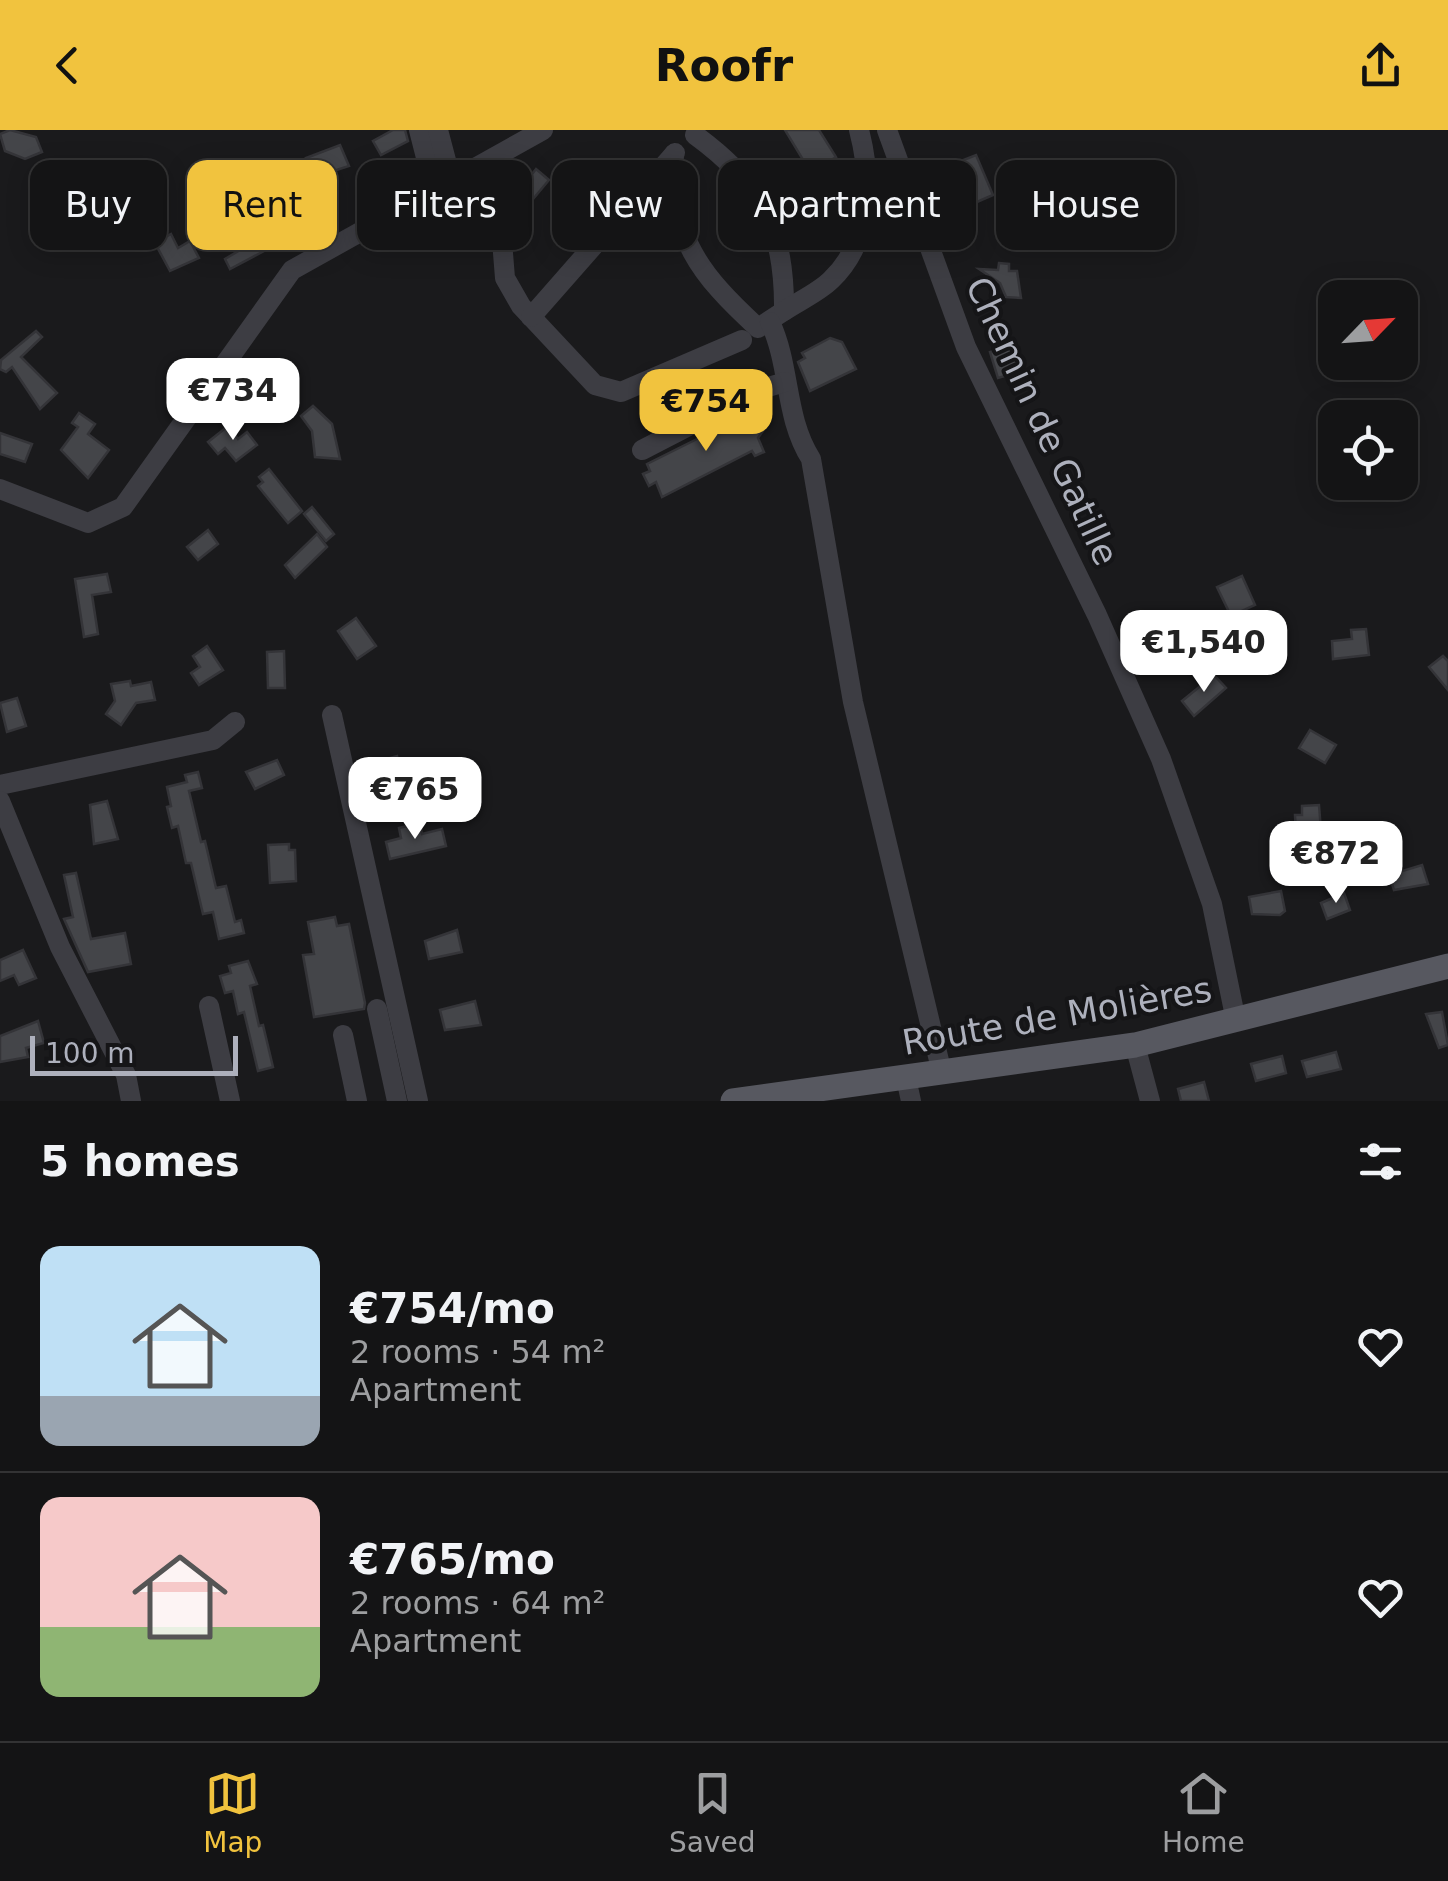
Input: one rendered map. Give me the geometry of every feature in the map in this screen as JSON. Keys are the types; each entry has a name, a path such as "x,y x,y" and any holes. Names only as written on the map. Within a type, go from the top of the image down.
{"main road":[{"name":"Route de Molières","path":"733,1101 908,1090 942,1073 1135,1045 1448,966"}],"street":[{"path":"420,130 432,160"},
{"path":"438,130 441,160"},
{"path":"492,160 543,130"},
{"path":"503,250 505,278 530,317 595,385 621,392 760,330 831,280 853,252 868,191 869,166 859,130"},
{"name":"Chemin de Gatille","path":"887,130 966,347 1097,615 1161,759 1212,904 1234,992 1236,1021"},
{"path":"530,317 695,132 736,165 754,186 770,215 784,282 760,330"},
{"path":"674,154 672,186 679,226 694,260 786,356 785,382 798,437 811,459 853,702 942,1073"},
{"path":"0,488 88,523 123,507 292,270 357,235"},
{"path":"642,450 758,390 785,382"},
{"path":"332,715 418,1101"},
{"path":"0,785 213,740 235,722"},
{"path":"0,801 60,948 126,1075 130,1101"},
{"path":"209,1006 230,1101"},
{"path":"377,1009 396,1101"},
{"path":"343,1035 357,1101"},
{"path":"1135,1045 1150,1101"}],"building":[{"path":"10,130 36,137 42,152 25,159 5,151 0,134"},
{"path":"393,130 405,130 408,141 381,155 373,141"},
{"path":"785,130 819,130 836,157 803,160"},
{"path":"340,145 349,166 337,170 337,160 306,158"},
{"path":"976,155 993,195 976,202 976,160 964,160"},
{"path":"536,169 549,180 532,200 532,174"},
{"path":"171,234 178,248 187,243 187,250 195,250 199,258 170,271 159,250 167,250 167,236"},
{"path":"240,250 264,251 230,269 225,259"},
{"path":"999,263 1009,264 1009,271 1017,271 1021,298 1006,297 1000,283 979,269 998,270"},
{"path":"36,331 42,337 21,357 57,393 40,409 12,367 6,372 0,369 1,360"},
{"path":"830,338 842,342 856,369 810,391 798,362 805,358 802,353"},
{"path":"1014,344 1020,364 1010,366 1012,374 998,378 990,352"},
{"path":"313,406 332,424 340,459 315,457 312,431 301,416"},
{"path":"79,413 95,424 88,434 109,450 88,478 61,450 78,427 72,423"},
{"path":"749,413 752,417 758,413 765,428 758,438 764,452 755,456 752,451 662,497 656,482 649,486 643,474 650,471 647,464"},
{"path":"228,426 238,439 247,432 257,445 236,461 225,448 218,454 208,442"},
{"path":"0,433 32,444 25,462 0,454"},
{"path":"269,469 302,511 288,523 258,486 263,482 259,477"},
{"path":"312,507 334,534 326,541 304,514"},
{"path":"208,530 218,544 198,560 187,547"},
{"path":"317,534 327,547 295,578 285,565"},
{"path":"107,574 111,592 92,595 98,634 84,637 75,579"},
{"path":"1242,576 1255,605 1231,616 1217,587"},
{"path":"356,618 376,646 357,659 338,631"},
{"path":"1366,629 1369,655 1333,659 1332,641 1352,639 1351,630"},
{"path":"207,646 223,670 199,685 191,673 200,667 193,656"},
{"path":"284,651 285,688 268,688 267,652"},
{"path":"1443,656 1448,661 1448,690 1429,667"},
{"path":"1214,675 1226,688 1194,716 1182,701"},
{"path":"130,681 131,686 151,682 155,700 136,703 121,725 106,714 115,701 111,684"},
{"path":"17,698 26,726 7,732 0,703"},
{"path":"1310,730 1336,745 1325,763 1299,748"},
{"path":"397,756 401,777 361,780 358,767"},
{"path":"277,760 284,775 255,789 246,772"},
{"path":"198,772 202,788 189,791 201,842 205,841 216,888 226,886 235,922 241,920 244,933 219,939 213,912 203,914 191,863 186,863 178,826 172,828 167,807 171,806 167,787 187,782 185,775"},
{"path":"107,801 118,839 94,844 90,805"},
{"path":"1319,805 1321,831 1296,836 1295,815 1302,815 1302,806"},
{"path":"420,823 422,834 442,829 446,846 390,859 386,842 401,838 399,828"},
{"path":"289,844 289,850 295,850 296,881 270,883 268,845"},
{"path":"1422,865 1428,884 1394,890 1389,875"},
{"path":"76,873 91,939 125,933 131,964 88,972 64,919 73,917 64,875"},
{"path":"1281,891 1285,911 1280,915 1252,914 1249,897"},
{"path":"1344,893 1350,910 1327,919 1321,903"},
{"path":"335,917 337,926 349,924 364,1009 314,1017 303,955 314,954 308,922"},
{"path":"457,930 462,952 429,959 425,941"},
{"path":"23,950 36,978 19,985 14,975 0,981 0,960"},
{"path":"248,961 257,984 250,986 259,1026 263,1025 273,1067 258,1071 244,1012 238,1014 233,991 225,993 220,976 231,973 229,966"},
{"path":"475,1001 481,1025 445,1030 440,1010"},
{"path":"1442,1012 1448,1045 1439,1048 1426,1014"},
{"path":"38,1021 44,1043 26,1048 28,1057 0,1062 0,1036"},
{"path":"1336,1052 1341,1069 1307,1077 1302,1061"},
{"path":"1282,1056 1286,1073 1256,1081 1251,1064"},
{"path":"1204,1082 1209,1101 1181,1101 1178,1089"}]}
